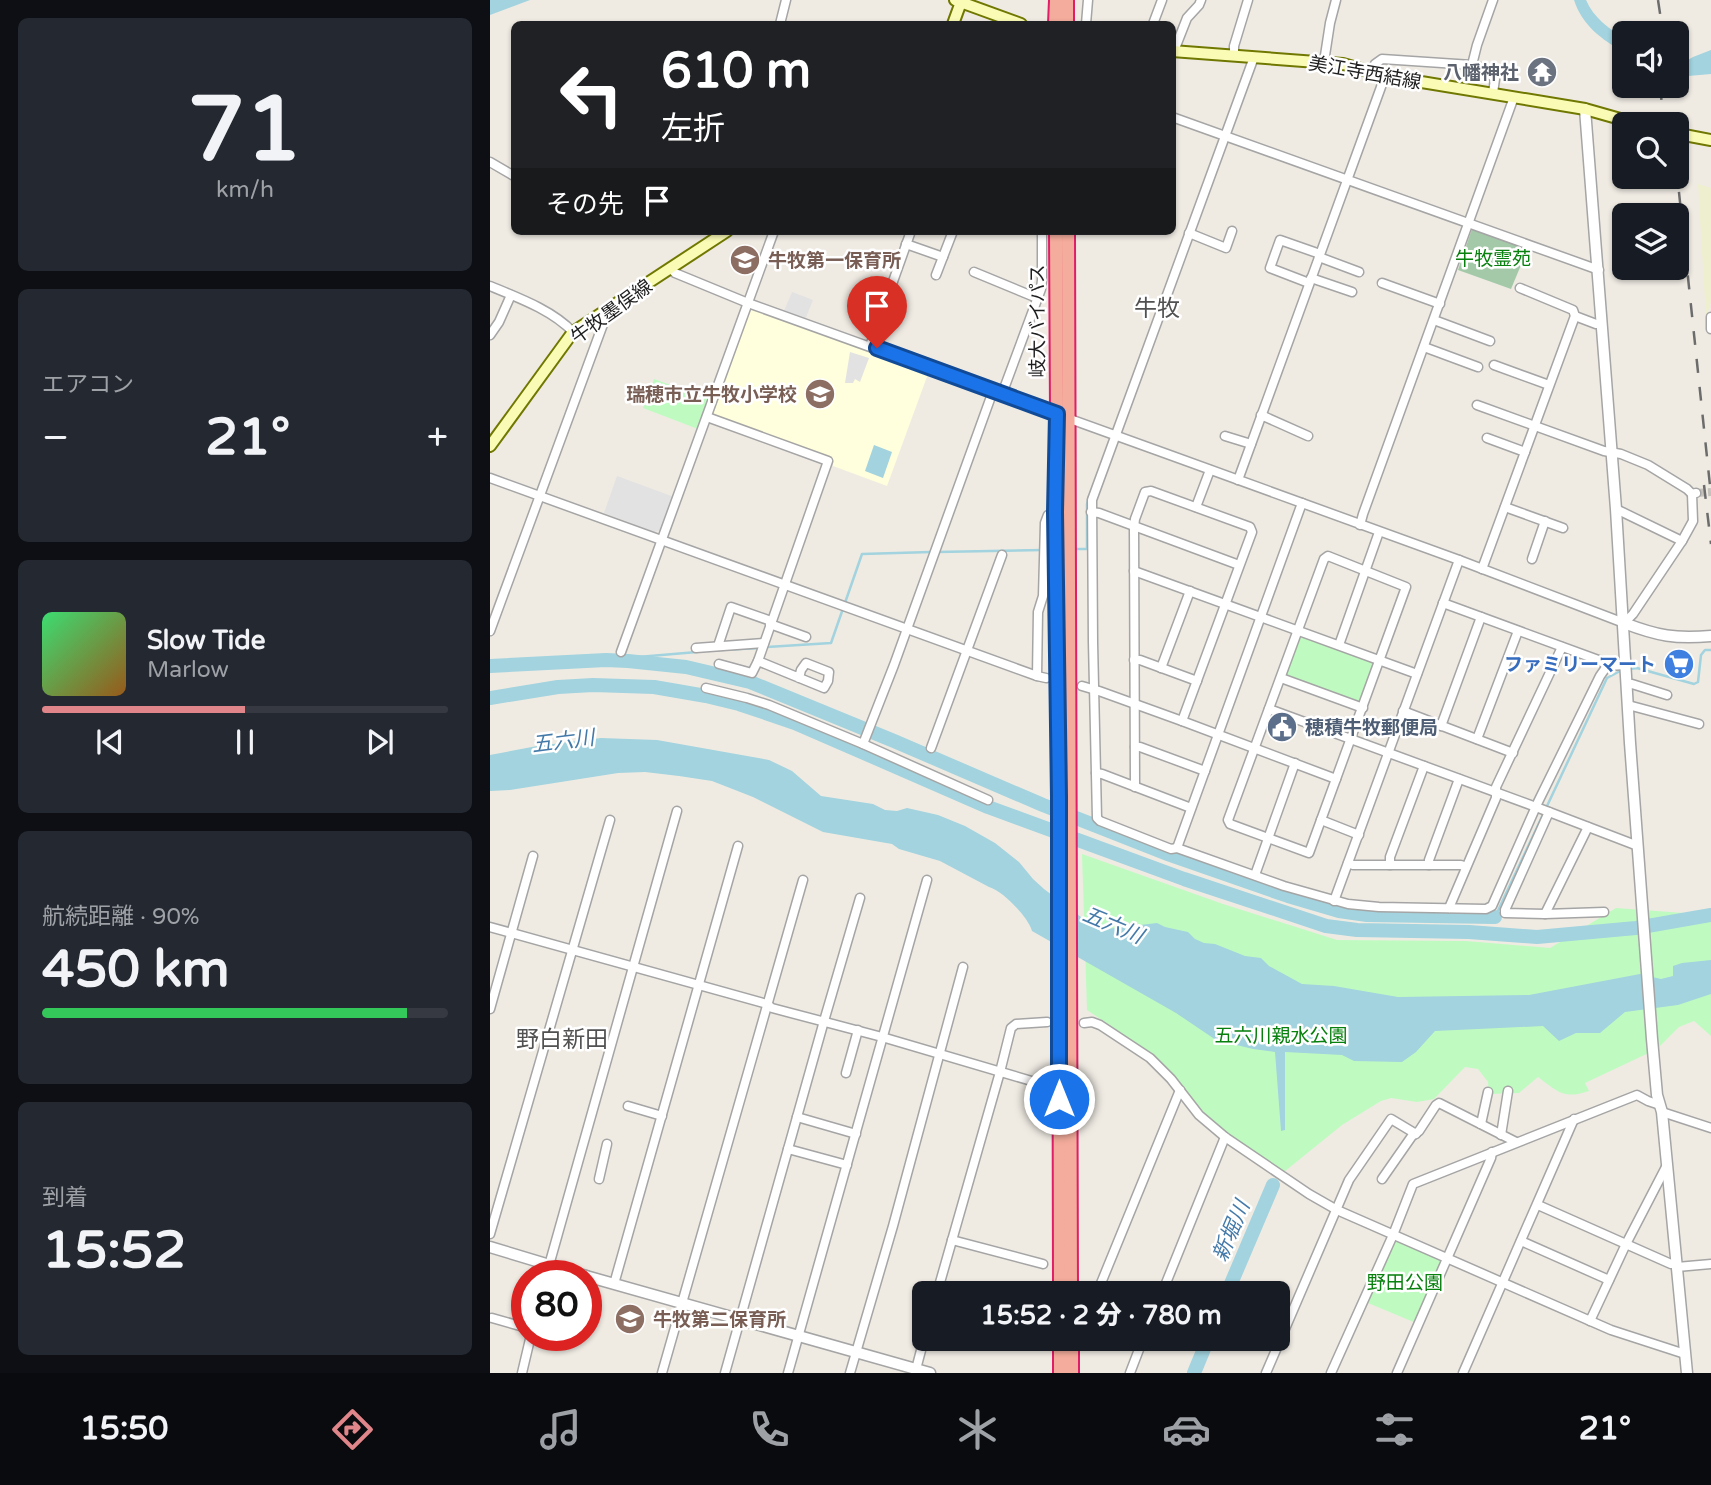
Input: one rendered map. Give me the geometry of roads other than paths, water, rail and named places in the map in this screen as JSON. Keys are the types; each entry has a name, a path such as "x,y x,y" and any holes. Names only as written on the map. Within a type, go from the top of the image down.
{"highway":[{"path":"1055,21 1056,0"},
{"path":"1067,0 1067,21"},
{"name":"岐大バイパス","path":"1056,235 1063,416 1055,512 1064,798"},
{"name":"岐大バイパス","path":"1068,235 1063,416 1064,798 1071,1281"},
{"name":"岐大バイパス","path":"1060,1281 1065,989"},
{"path":"1060,1351 1060,1373"},
{"path":"1072,1351 1072,1373"}],"main road":[{"path":"954,21 959,1 1013,21"},
{"name":"美江寺西結線","path":"1176,51 1343,64 1385,76 1585,109 1612,117"},
{"path":"1689,136 1711,141"},
{"name":"牛牧墨俣線","path":"490,446 573,332 721,235"}],"street":[{"path":"781,21 786,0"},
{"path":"1086,21 1088,0"},
{"path":"1154,21 1162,0"},
{"path":"1176,44 1187,18 1201,0"},
{"path":"1234,55 1234,46 1248,0"},
{"path":"1324,62 1336,0"},
{"path":"1472,65 1493,0"},
{"path":"1254,57 1092,500 1097,818 1171,849 1177,848 1334,901 1380,907 1486,909 1492,906 1536,807 1607,666"},
{"path":"1372,72 1375,64 1382,59 1472,65 1484,68 1494,79 1493,93"},
{"path":"1238,480 1385,76"},
{"path":"1360,525 1514,97"},
{"path":"1585,109 1599,270 1652,1039 1687,1373"},
{"path":"1176,118 1599,270"},
{"path":"490,162 511,174"},
{"path":"1189,233 1226,248 1233,231"},
{"path":"621,652 773,235"},
{"path":"870,346 909,235"},
{"path":"936,275 951,235"},
{"path":"863,744 997,393 1037,298 1042,280 1042,235"},
{"path":"1352,292 1270,268 1280,240 1359,272"},
{"path":"906,244 943,257"},
{"path":"671,269 674,273 748,303 1116,435 1624,623 1667,637 1711,636"},
{"path":"976,272 1037,298"},
{"path":"1382,283 1440,304"},
{"path":"490,286 562,321 573,332"},
{"path":"1482,569 1575,316 1573,310 1520,288"},
{"path":"490,335 499,322 510,295"},
{"path":"490,631 609,308"},
{"path":"1575,316 1602,324"},
{"path":"1711,317 1711,329"},
{"path":"1434,320 1490,341"},
{"path":"1424,347 1478,367"},
{"path":"1494,365 1549,385"},
{"path":"1477,405 1604,451 1621,454 1648,466 1694,494 1693,521 1633,614 1624,623"},
{"path":"1261,415 1308,436"},
{"path":"707,416 828,461 752,673 719,664"},
{"path":"1225,436 1251,444"},
{"path":"1488,438 1525,452"},
{"path":"1196,507 1210,470"},
{"path":"490,478 1041,677 1038,612 1043,596 1045,523 1048,515 1055,512"},
{"path":"1135,787 1134,527 1145,492 1151,491 1250,527 1252,532 1182,721"},
{"path":"1177,848 1302,503"},
{"path":"1505,507 1563,528"},
{"path":"1616,509 1682,541"},
{"path":"1091,512 1239,565"},
{"path":"1532,559 1545,521"},
{"path":"1339,645 1380,532"},
{"path":"931,748 1002,555"},
{"path":"1328,556 1366,570 1406,587 1309,853 1230,824 1228,820 1324,559 1328,556"},
{"path":"1334,901 1459,561"},
{"path":"1134,571 1417,674"},
{"path":"1161,668 1190,591"},
{"path":"1443,603 1607,666 1626,665"},
{"path":"718,646 731,607 806,637"},
{"path":"1441,726 1481,617"},
{"path":"1476,740 1518,631"},
{"path":"696,649 718,646 761,651 799,678"},
{"path":"1449,908 1496,798 1496,787 1562,647"},
{"path":"1134,660 1197,681"},
{"path":"1281,678 1363,708"},
{"path":"1627,685 1632,684 1667,695"},
{"path":"1082,686 1336,779"},
{"path":"706,688 769,705 988,800"},
{"path":"1628,705 1699,724"},
{"path":"1269,709 1638,846"},
{"path":"1403,711 1513,753"},
{"path":"1135,747 1205,771"},
{"path":"1255,876 1296,763"},
{"path":"1390,865 1390,857 1423,766"},
{"path":"1096,773 1191,808"},
{"path":"1429,865 1459,779"},
{"path":"550,1260 677,811"},
{"path":"1549,812 1505,913 1604,912"},
{"path":"490,1234 610,820"},
{"path":"1321,820 1359,835"},
{"path":"1545,914 1588,827"},
{"path":"614,1284 738,846"},
{"path":"490,1009 533,856"},
{"path":"1348,863 1466,867"},
{"path":"662,1373 803,880"},
{"path":"788,1373 927,880"},
{"path":"725,1373 860,898"},
{"path":"490,927 1035,1082"},
{"path":"850,1373 941,1055 963,967"},
{"path":"940,1281 1011,1028 1016,1024 1046,1022"},
{"path":"1084,1023 1100,1025 1138,1049 1171,1079 1199,1115 1225,1137 1337,1210 1611,1330 1685,1354"},
{"path":"846,1073 858,1030"},
{"path":"1102,1281 1180,1090"},
{"path":"1502,1135 1508,1091"},
{"path":"1481,1124 1488,1092"},
{"path":"1331,1373 1413,1184 1637,1095 1711,1128"},
{"path":"1382,1179 1439,1103 1516,1142"},
{"path":"628,1106 662,1116"},
{"path":"797,1117 856,1134"},
{"path":"1266,1373 1349,1180 1391,1119 1416,1134"},
{"path":"1463,1373 1574,1119"},
{"path":"1167,1281 1225,1137"},
{"path":"598,1179 607,1144"},
{"path":"789,1149 847,1165"},
{"path":"1397,1373 1492,1152"},
{"path":"1590,1321 1667,1165"},
{"path":"1538,1205 1671,1264 1711,1264"},
{"path":"952,1240 1042,1264"},
{"path":"1521,1241 1609,1280"},
{"path":"490,1247 522,1260"},
{"path":"602,1281 915,1371 930,1373"},
{"path":"492,1318 511,1323"},
{"path":"522,1373 527,1351"},
{"path":"915,1371 921,1351"},
{"path":"1130,1373 1138,1351"}],"water":[{"path":"490,0 530,0 490,15"},
{"path":"1574,0 1586,0 1593,12 1612,30 1612,44 1594,31"},
{"path":"1711,50 1711,74 1689,76 1689,59"},
{"path":"874,445 892,452 883,478 865,471"},
{"path":"601,738 657,740 769,760 792,771 821,796 873,804 885,810 907,808 938,815 995,843 1019,862 1044,889 1098,930 1157,923 1188,932 1204,943 1215,944 1245,956 1261,958 1269,966 1302,984 1334,986 1398,997 1529,995 1640,974 1661,979 1673,976 1673,966 1711,960 1711,994 1678,1005 1625,1012 1600,1033 1576,1033 1559,1041 1543,1026 1435,1031 1416,1052 1402,1062 1354,1061 1342,1055 1285,1052 1285,1130 1281,1131 1275,1052 1216,1040 1176,1013 1032,931 1020,912 995,889 940,861 899,849 892,844 823,832 753,797 712,781 645,772 618,773 490,791 490,755"}],"waterway":[{"path":"1074,549 1087,549 1089,496"},
{"path":"937,552 1043,550"},
{"path":"767,647 831,643 862,554 931,552"},
{"path":"721,650 760,648"},
{"path":"1629,669 1637,668 1694,684 1698,682 1701,655 1705,650 1711,650"},
{"path":"638,662 638,657 697,652"},
{"path":"490,666 628,661 686,667 750,682 1043,805 1170,855 1288,896 1339,911 1367,915 1495,917"},
{"path":"1495,917 1607,678 1622,670"},
{"name":"五六川","path":"490,698 558,687 593,685 654,687 739,704 795,723 988,807 1184,879 1326,926 1357,930 1469,932 1537,937 1636,928 1711,915"},
{"name":"新堀川","path":"1232,1281 1273,1185"},
{"name":"新堀川","path":"1194,1373 1203,1351"}],"tunnel":[{"path":"1696,493 1711,492"}],"railway":[{"path":"1658,0 1661,21"},
{"path":"1661,98 1663,112"},
{"path":"1679,189 1711,495"},
{"path":"1704,485 1711,544"}],"place":[{"name":"八幡神社","path":"1542,72"},
{"name":"牛牧第一保育所","path":"745,260"},
{"name":"瑞穂市立牛牧小学校","path":"820,394"},
{"name":"ファミリーマート","path":"1679,664"},
{"name":"穂積牛牧郵便局","path":"1282,727"},
{"name":"牛牧第二保育所","path":"630,1319"}],"district":[{"name":"牛牧","path":"1157,308"},
{"name":"野白新田","path":"562,1039"}],"park label":[{"name":"牛牧霊苑","path":"1493,258"},
{"name":"五六川親水公園","path":"1281,1035"},
{"name":"野田公園","path":"1405,1282"}]}
